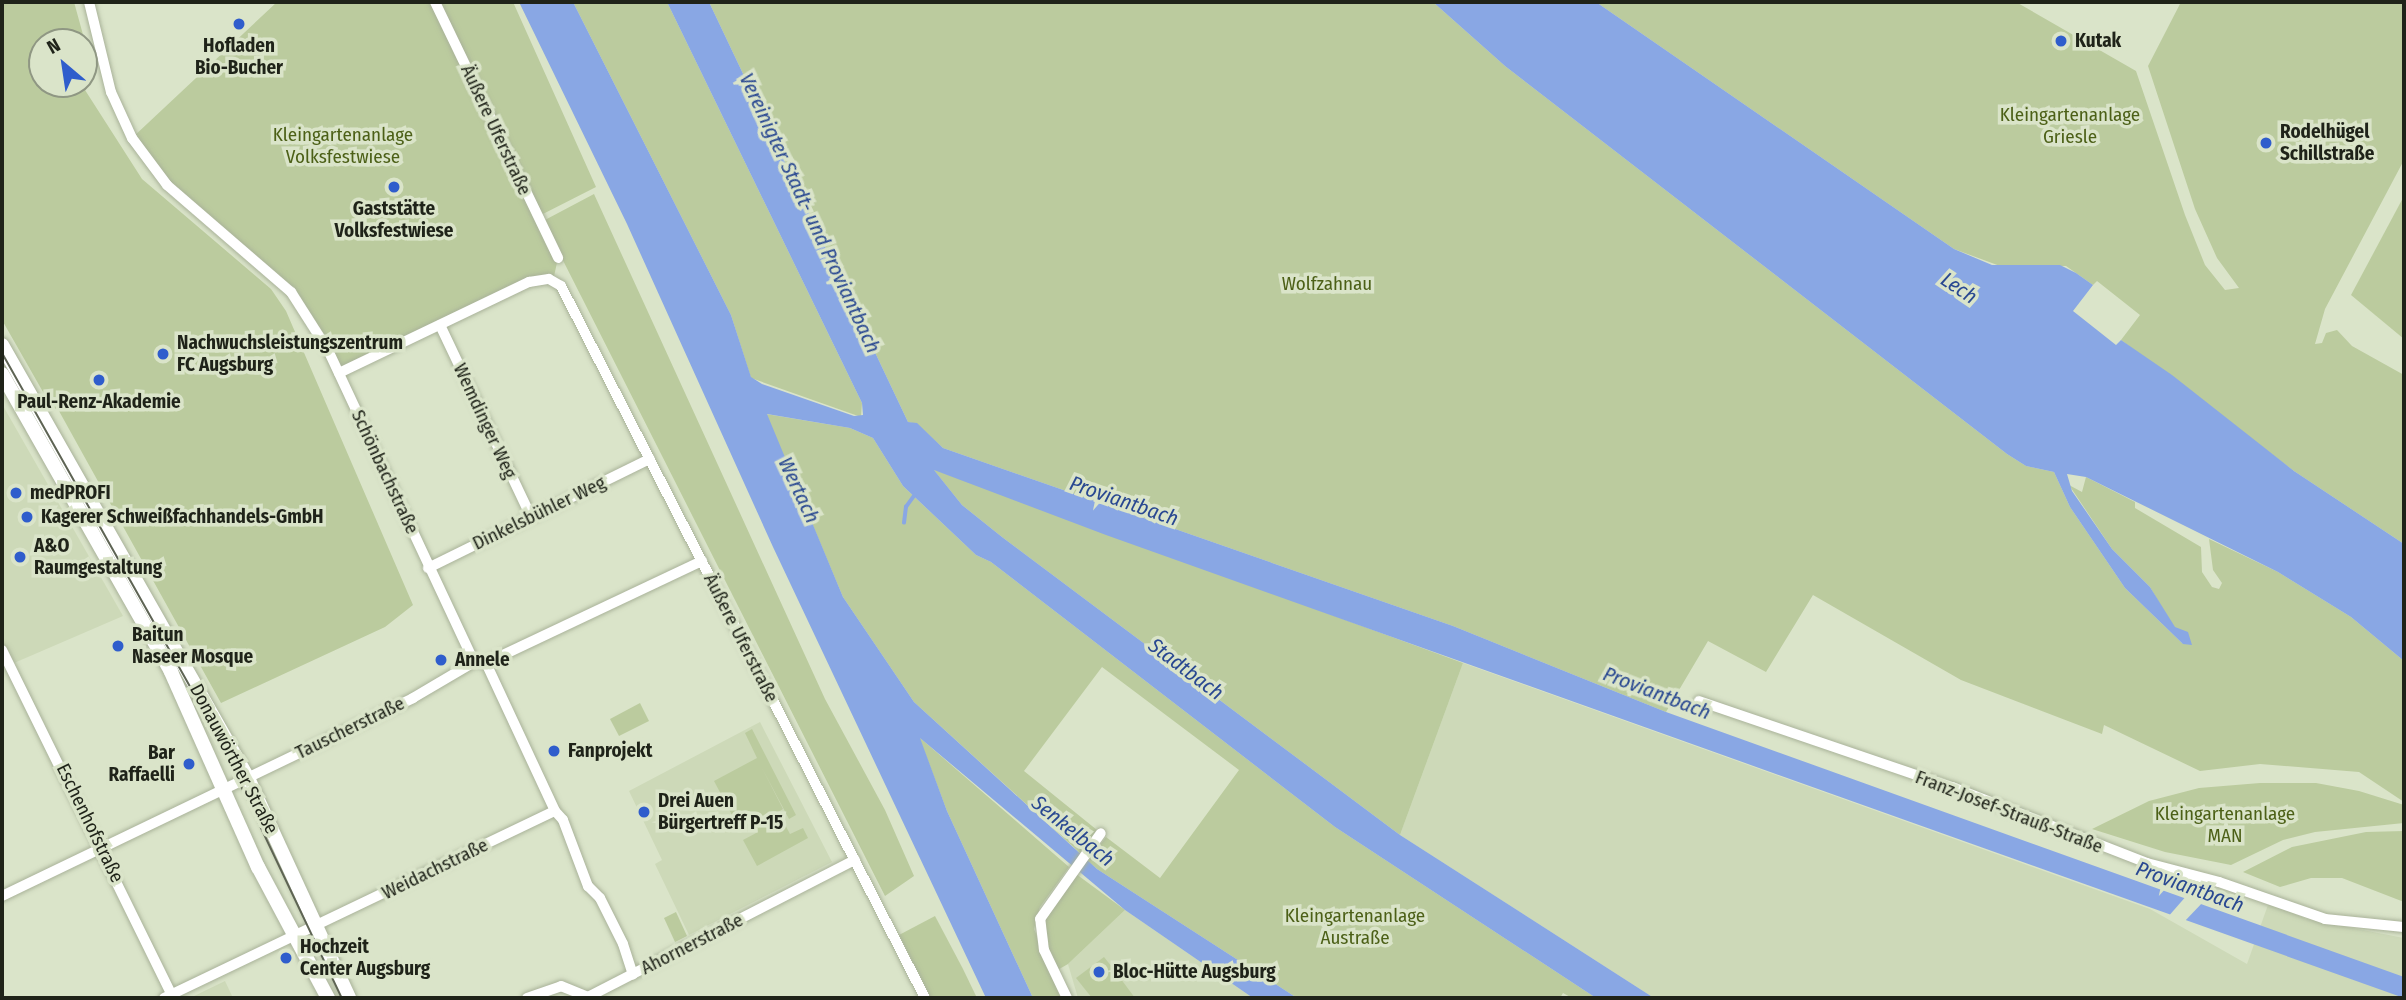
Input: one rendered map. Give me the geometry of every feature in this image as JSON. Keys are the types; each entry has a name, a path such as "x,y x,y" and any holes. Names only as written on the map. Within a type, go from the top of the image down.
{"main road":[{"name":"Donauwörther Straße","path":"2,345 248,778 349,998"},
{"name":"Donauwörther Straße","path":"2,374 171,672 292,937 328,998"}],"street":[{"name":"Schönbachstraße","path":"89,2 111,92 132,138 167,185 296,298 339,373 474,662"},
{"name":"Äußere Uferstraße","path":"435,2 558,258"},
{"name":"Äußere Uferstraße","path":"440,325 529,282 554,281 567,294 925,998"},
{"path":"339,373 440,325"},
{"name":"Wemdinger Weg","path":"440,325 531,517"},
{"name":"Dinkelsbühler Weg","path":"428,568 650,459"},
{"path":"474,662 486,663 702,561"},
{"name":"Eschenhofstraße","path":"2,650 5,666 102,848 170,997"},
{"name":"Tauscherstraße","path":"2,896 423,693 474,662"},
{"path":"486,663 555,811 583,864 588,886 600,898 623,944 632,974"},
{"name":"Franz-Josef-Strauß-Straße","path":"1699,701 1952,787 2147,863 2211,880 2325,919 2404,926"},
{"name":"Weidachstraße","path":"170,997 555,811"},
{"path":"1067,998 1039,929 1045,908 1101,833"},
{"name":"Ahornerstraße","path":"527,998 561,986 575,997 588,997 855,860"}],"shaded area":[{"path":"2,404 123,616 14,663 2,663"},
{"path":"1463,663 2150,909 2247,964 2269,902 2306,919 2404,938 2404,998 1654,998 1400,835"},
{"path":"760,722 832,862 689,935 655,864 662,860 629,791"},
{"path":"1125,910 1253,998 1078,998 1068,964"},
{"path":"225,981 233,998 190,998"}],"green space":[{"name":"Nachwuchsleistungszentrum FC Augsburg","path":"2,2 74,2 81,28 28,28 28,98 90,98 142,179 271,289 286,311 413,605 385,627 221,703 59,411 51,406 2,320"},
{"name":"Kleingartenanlage Volksfestwiese","path":"277,2 513,2 596,187 537,217 558,258 553,281 541,279 339,373 301,304 167,185 132,138"},
{"path":"573,2 667,2 862,403 861,417 751,378 731,315"},
{"name":"Wolfzahnau","path":"709,2 1433,2 1505,66 2007,454 2026,466 2054,472 2070,507 2125,588 2183,644 2150,587 2112,549 2069,485 2082,492 2086,477 2135,502 2135,508 2201,547 2202,572 2212,587 2219,589 2222,583 2213,570 2209,539 2278,572 2351,617 2404,661 2404,802 2359,772 2260,764 2200,771 2104,725 2102,734 1961,680 1813,595 1766,672 1708,641 1666,712 1453,626 943,448 917,424 908,422"},
{"name":"Kleingartenanlage Griesle","path":"1596,2 2016,2 2136,71 2205,265 2225,290 2239,288 2217,258 2195,209 2148,66 2181,2 2404,2 2404,160 2325,309 2315,344 2322,343 2326,333 2337,330 2352,346 2404,375 2404,544 2294,471 2121,340 2140,315 2097,281 2093,285 2066,266 2000,266 1954,249"},
{"path":"594,194 825,699 885,810 914,876 885,896 543,221"},
{"path":"2404,196 2404,339 2351,295"},
{"name":"Kleingartenanlage Austraße","path":"766,414 850,428 873,438 903,486 976,555 991,562 1335,827 1596,998 1572,998 1563,993 1560,998 1297,998 1097,869 1088,861 1106,837 1160,878 1239,770 1102,667 1024,771 1097,830 1080,853 914,702 843,597"},
{"path":"933,469 1463,663 1400,835 1002,537 962,505"},
{"path":"640,703 649,721 619,736 610,719"},
{"path":"752,729 796,815 789,819 762,768 783,809 763,821 768,826 782,819 790,834 803,828 808,838 757,866 743,840 758,832 756,824 741,832 714,781 757,758 745,733"},
{"path":"919,737 1069,867 1040,907 1034,929 1062,998 1033,998 947,811"},
{"name":"Kleingartenanlage MAN","path":"2260,783 2316,783 2359,791 2404,805 2404,823 2315,832 2283,840 2231,865 2165,852 2092,829 2149,801 2199,788"},
{"path":"2404,831 2404,902 2342,878 2311,878 2280,887 2243,872 2292,847 2366,832"},
{"path":"1072,871 1125,910 1068,964 1054,972 1044,950 1045,908"},
{"path":"676,912 687,936 675,942 664,918"},
{"path":"935,916 977,998 931,998 899,935"},
{"name":"Bloc-Hütte Augsburg","path":"1104,957 1135,998 1092,998 1076,978"}],"water":[{"path":"519,2 573,2 731,315 751,377 762,384 854,416 863,415 862,403 667,2 709,2 908,422 917,423 943,448 1453,626 1666,712 2404,977 2404,998 1106,535 934,470 962,505 1002,537 1400,835 1654,998 1596,998 1335,827 991,562 976,555 903,486 873,438 850,428 767,414 843,597 914,702 1097,869 1297,998 1253,998 1125,910 920,738 947,811 1033,998 986,998 773,547 627,224"},
{"name":"Lech","path":"1433,2 1596,2 1954,249 1992,265 2060,265 2076,273 2093,285 2073,311 2116,345 2121,340 2172,375 2294,471 2404,544 2404,661 2351,617 2278,572 2086,477 2067,474 2072,491 2112,549 2150,587 2175,627 2188,632 2192,645 2183,644 2125,588 2070,507 2054,472 2026,466 2007,454 1505,66"}],"pier":[{"path":"2188,894 2205,900 2183,923 2167,918"}],"waterway":[{"path":"904,523 906,507 914,496"}],"tram line":[{"path":"2,353 214,729 342,998"}],"place":[{"name":"Hofladen Bio-Bucher","path":"239,24"},
{"name":"Kutak","path":"2061,41"},
{"name":"Rodelhügel Schillstraße","path":"2266,143"},
{"name":"Gaststätte Volksfestwiese","path":"394,187"},
{"name":"Nachwuchsleistungszentrum FC Augsburg","path":"163,354"},
{"name":"Paul-Renz-Akademie","path":"99,380"},
{"name":"medPROFI","path":"16,493"},
{"name":"Kagerer Schweißfachhandels-GmbH","path":"27,517"},
{"name":"A&O Raumgestaltung","path":"20,557"},
{"name":"Baitun Naseer Mosque","path":"118,646"},
{"name":"Annele","path":"441,660"},
{"name":"Fanprojekt","path":"554,751"},
{"name":"Bar Raffaelli","path":"189,764"},
{"name":"Drei Auen Bürgertreff P-15","path":"644,812"},
{"name":"Hochzeit Center Augsburg","path":"286,958"},
{"name":"Bloc-Hütte Augsburg","path":"1099,972"}],"water label":[{"name":"Vereinigter Stadt- und Proviantbach","path":"810,213"},
{"name":"Wertach","path":"799,490"},
{"name":"Proviantbach","path":"1124,501"},
{"name":"Stadtbach","path":"1186,669"},
{"name":"Proviantbach","path":"1657,693"},
{"name":"Senkelbach","path":"1073,831"},
{"name":"Proviantbach","path":"2190,887"}]}
